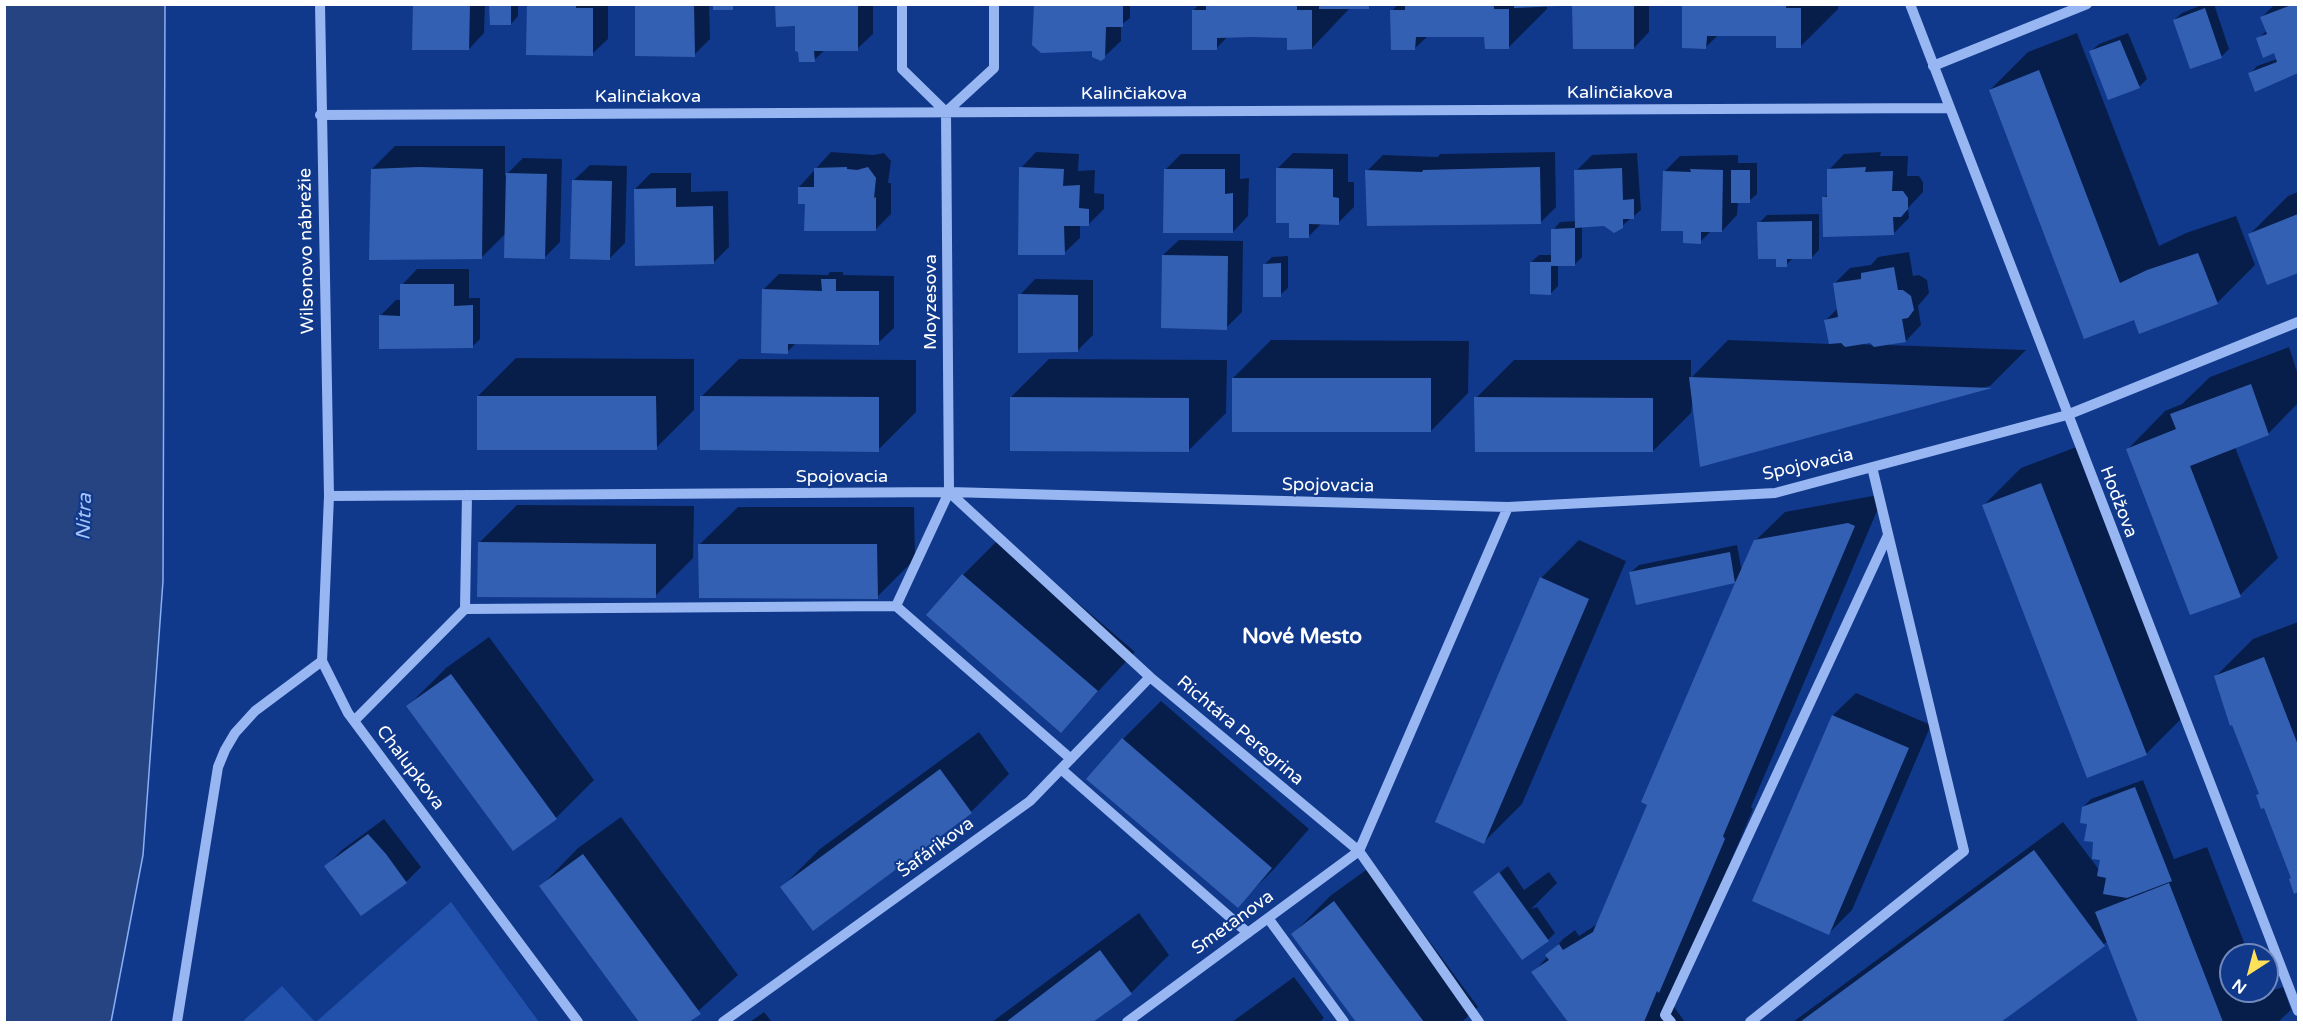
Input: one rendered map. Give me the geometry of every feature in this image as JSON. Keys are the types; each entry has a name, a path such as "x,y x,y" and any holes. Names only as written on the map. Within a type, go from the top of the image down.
{"street":[{"name":"Wilsonovo nábrežie","path":"320,4 320,115 329,496"},
{"path":"902,4 902,69 946,112 994,69 994,4"},
{"name":"Hodžova","path":"1910,4 2298,1011"},
{"path":"1933,66 2087,4"},
{"name":"Kalinčiakova","path":"320,115 1949,108"},
{"name":"Moyzesova","path":"946,112 949,492"},
{"name":"Spojovacia","path":"329,496 949,492 1508,507 1775,493 2067,415 2298,322"},
{"path":"1750,1023 1964,851 1872,467"},
{"path":"896,606 949,492"},
{"name":"Richtára Peregrina","path":"949,492 1150,677 1359,851 1479,1023"},
{"path":"354,721 465,609 467,495"},
{"path":"177,1023 221,759 235,733 255,711 322,661 329,496"},
{"path":"1359,851 1508,507"},
{"path":"1671,1023 1665,1014 1888,535"},
{"path":"465,609 896,606 1071,759"},
{"name":"Chalupkova","path":"322,661 354,721 578,1023"},
{"name":"Šafárikova","path":"723,1023 1030,801 1150,677"},
{"path":"1061,769 1248,933"},
{"name":"Smetanova","path":"1127,1023 1359,851"},
{"path":"1268,918 1344,1023"}],"shaded area":[{"path":"451,902 539,1022 316,1022"},
{"path":"282,986 315,1022 242,1022"}],"water":[{"name":"Nitra","path":"5,4 165,5 163,581 143,855 111,1022 5,1022"}],"building":[{"path":"413,4 470,4 469,50 412,50"},
{"path":"489,4 511,4 511,25 490,25"},
{"path":"527,4 576,4 576,8 593,8 593,56 526,55"},
{"path":"635,4 694,4 695,57 635,56"},
{"path":"713,4 733,4 733,10 713,10"},
{"path":"775,4 858,4 858,51 814,51 815,62 799,62 798,52 795,51 795,26 776,27"},
{"path":"1034,4 1123,4 1123,27 1106,27 1105,58 1101,61 1092,57 1092,51 1041,53 1032,45"},
{"path":"1206,4 1297,4 1297,10 1312,10 1312,49 1287,50 1287,38 1252,37 1217,38 1217,50 1192,50 1192,10 1206,10"},
{"path":"1319,4 1369,4 1369,9 1319,9"},
{"path":"1405,4 1494,4 1494,9 1509,9 1509,49 1485,49 1484,37 1416,37 1415,50 1391,50 1390,10 1405,10"},
{"path":"1572,4 1634,4 1634,49 1573,49"},
{"path":"1682,4 1786,4 1786,8 1801,8 1801,48 1776,48 1776,36 1707,36 1706,49 1682,48"},
{"path":"2298,4 2298,73 2255,92 2248,73 2277,62 2274,53 2263,58 2256,38 2267,34 2260,17"},
{"path":"1514,5 1559,5 1559,6 1514,8"},
{"path":"2205,8 2222,58 2190,69 2173,20"},
{"path":"2120,40 2140,88 2108,100 2089,51"},
{"path":"2039,70 2120,283 2147,270 2198,253 2218,304 2139,334 2134,320 2084,339 1989,90"},
{"path":"419,167 483,169 482,259 369,260 371,169"},
{"path":"847,167 847,169 857,170 868,167 876,178 874,198 876,197 876,231 804,231 805,204 798,204 798,187 814,187 814,168"},
{"path":"1019,167 1064,169 1063,186 1080,185 1079,208 1089,209 1089,226 1064,226 1065,255 1018,255"},
{"path":"1540,167 1541,224 1367,226 1365,170 1422,172 1423,170"},
{"path":"1866,167 1865,172 1893,171 1892,191 1903,191 1908,198 1908,209 1901,217 1893,217 1894,235 1823,237 1822,197 1827,197 1827,169"},
{"path":"1276,168 1333,169 1333,197 1339,198 1339,225 1309,224 1309,238 1289,238 1289,223 1276,223"},
{"path":"1622,168 1623,200 1634,199 1634,219 1623,219 1623,228 1614,233 1604,226 1575,228 1574,170"},
{"path":"1164,169 1225,169 1225,194 1233,193 1233,233 1163,233"},
{"path":"1690,169 1723,170 1722,232 1701,232 1701,244 1683,243 1683,231 1661,231 1663,171 1691,172"},
{"path":"1731,170 1750,170 1750,203 1731,203"},
{"path":"506,173 547,174 545,259 504,258"},
{"path":"572,180 612,181 610,260 570,259"},
{"path":"676,188 676,207 713,206 714,264 635,266 634,189"},
{"path":"2298,214 2298,273 2267,285 2248,234"},
{"path":"1812,221 1812,259 1787,259 1787,267 1776,267 1776,259 1758,259 1757,222"},
{"path":"1575,228 1575,266 1551,266 1551,295 1530,294 1530,262 1551,262 1551,229"},
{"path":"1162,255 1228,256 1227,330 1161,328"},
{"path":"1281,263 1281,297 1263,297 1263,264"},
{"path":"1894,267 1898,290 1903,290 1911,296 1914,310 1908,318 1902,319 1906,342 1874,347 1870,343 1845,347 1841,343 1829,344 1824,320 1838,317 1833,283 1861,279 1861,273"},
{"path":"821,279 836,279 836,291 879,291 879,345 788,344 788,354 761,353 762,289 822,291"},
{"path":"400,284 454,284 454,306 473,305 473,348 379,349 379,315 400,316"},
{"path":"1018,294 1078,295 1078,352 1018,353"},
{"path":"1689,377 1992,388 1700,467"},
{"path":"1232,378 1431,378 1431,432 1232,432"},
{"path":"2251,384 2269,435 2190,466 2241,597 2190,615 2126,449 2176,429 2170,414"},
{"path":"477,396 656,396 657,450 477,450"},
{"path":"700,396 879,397 879,452 700,450"},
{"path":"1010,397 1189,398 1189,452 1010,451"},
{"path":"1474,397 1653,398 1653,452 1475,452"},
{"path":"2041,483 2147,755 2087,778 1982,505"},
{"path":"1848,523 1855,526 1723,836 1725,839 1659,993 1657,991 1644,1022 1568,1022 1531,972 1549,960 1545,955 1559,944 1563,950 1593,932 1647,805 1641,802 1754,540"},
{"path":"478,542 656,544 656,598 477,597"},
{"path":"698,544 877,544 878,599 699,598"},
{"path":"1730,552 1735,583 1636,605 1629,572"},
{"path":"962,574 1098,691 1061,733 926,615"},
{"path":"1540,577 1589,599 1484,844 1435,822"},
{"path":"2264,657 2298,745 2298,892 2294,894 2289,879 2291,878 2264,808 2261,809 2256,795 2259,794 2232,725 2230,726 2214,676"},
{"path":"451,674 557,819 513,851 406,706"},
{"path":"1832,715 1909,748 1829,935 1752,901"},
{"path":"1122,738 1272,868 1238,908 1086,779"},
{"path":"940,769 972,813 813,931 780,887"},
{"path":"2135,787 2172,881 2127,898 2103,894 2106,878 2097,876 2100,860 2092,859 2093,842 2084,841 2087,824 2080,823 2082,807"},
{"path":"368,834 407,883 361,916 324,866"},
{"path":"2034,850 2105,946 2001,1022 1800,1022"},
{"path":"583,854 701,1014 689,1022 639,1022 539,886"},
{"path":"1499,872 1549,941 1522,960 1473,892"},
{"path":"2169,883 2223,1022 2138,1022 2095,912"},
{"path":"1334,901 1424,1022 1356,1022 1291,934"},
{"path":"1100,950 1132,994 1093,1022 1006,1022"}],"district":[{"name":"Nové Mesto","path":"1302,637"}]}
